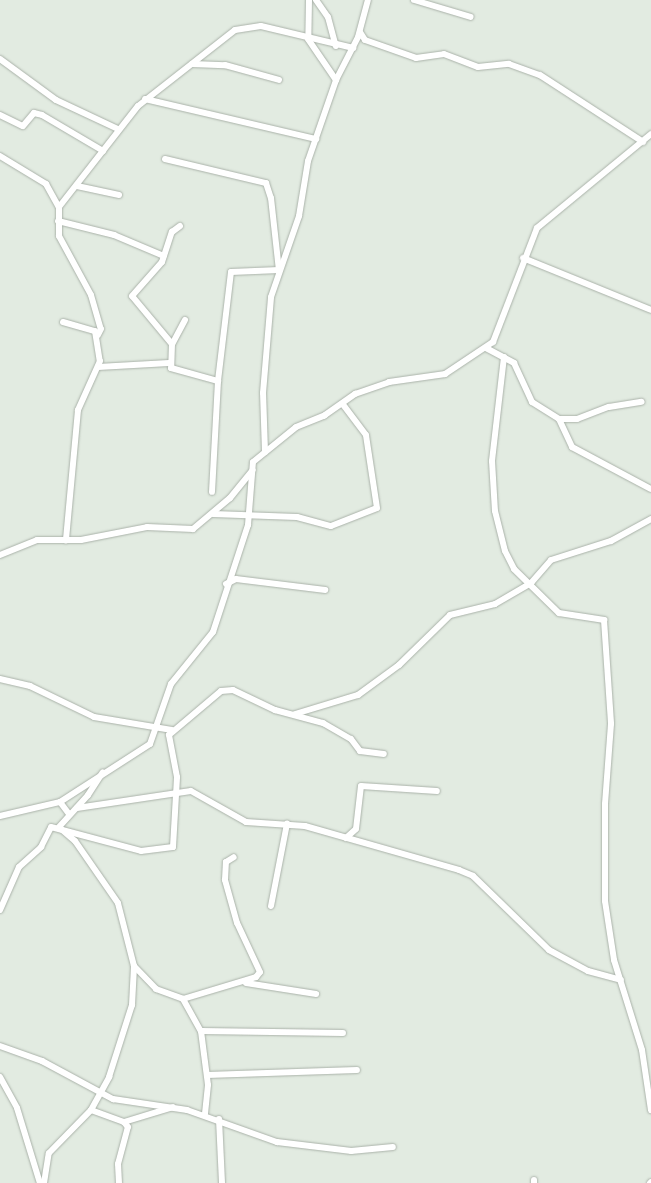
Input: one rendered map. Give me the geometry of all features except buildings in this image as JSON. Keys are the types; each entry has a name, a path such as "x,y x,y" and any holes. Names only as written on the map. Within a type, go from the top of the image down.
{"street":[{"path":"309,0 308,39 336,80"},
{"path":"316,0 328,17 336,46"},
{"path":"266,452 264,384 271,296 299,216 305,172 336,80 354,48 360,32 368,0"},
{"path":"414,0 471,17"},
{"path":"59,207 77,186 118,129 144,99 234,30 246,27 273,28 336,46 354,48"},
{"path":"360,32 365,40 416,58 444,54 478,67 509,64 540,75 643,142"},
{"path":"0,59 56,100 118,129"},
{"path":"192,64 225,65 279,80"},
{"path":"144,99 316,139"},
{"path":"0,114 23,126 34,113 42,114 103,151"},
{"path":"0,816 60,802 104,769 144,750 176,676 213,632 248,518 253,462 296,427 343,404 370,387 445,374 486,348 502,330 523,258 537,228 651,134"},
{"path":"0,156 46,184 59,207 59,236 91,295 101,329 98,335 98,367 78,410 66,540"},
{"path":"165,159 266,183 279,270"},
{"path":"77,186 119,195"},
{"path":"58,220 114,235 164,256"},
{"path":"172,344 132,296 164,256 172,232 180,226"},
{"path":"523,258 651,310"},
{"path":"212,492 218,381 231,272 279,270"},
{"path":"185,320 172,344 170,363 173,371 218,381"},
{"path":"63,322 92,329 98,335"},
{"path":"486,348 504,357 517,367 532,402 559,419 578,419 609,407 642,402"},
{"path":"504,357 492,461 495,511 507,558 559,613 604,620 611,724 605,804 605,901 621,980 642,1050 651,1110"},
{"path":"98,367 170,363"},
{"path":"213,514 248,518 297,518 331,526 378,508 366,435 343,404"},
{"path":"559,419 572,447 651,489"},
{"path":"0,555 31,541 66,540 148,527 193,529 213,514 253,470"},
{"path":"292,715 358,695 399,664 450,615 495,604 531,583 551,560 611,541 651,519"},
{"path":"225,588 236,579 325,590"},
{"path":"0,679 30,686 94,717 172,730"},
{"path":"0,910 19,867 46,840 49,828 59,827 124,847 166,850 173,847 172,814 177,793 169,740 172,730 226,689 344,734 360,751 384,754"},
{"path":"59,827 76,808 104,769"},
{"path":"346,838 356,829 361,786 436,791"},
{"path":"76,808 177,793 200,794 246,822 287,824 346,838 472,876 549,950 588,971 621,980"},
{"path":"60,802 69,814"},
{"path":"270,906 287,824"},
{"path":"44,1183 49,1153 91,1110 102,1092 132,1006 134,966 118,903 75,841 59,827"},
{"path":"184,1000 246,983 260,972 237,923 225,880 226,862 234,856"},
{"path":"134,966 156,988 184,1000 201,1031 207,1075 205,1115"},
{"path":"246,983 316,994"},
{"path":"201,1031 343,1033"},
{"path":"0,1046 42,1060 113,1099 174,1107 205,1115 286,1144 351,1151 393,1147"},
{"path":"207,1075 357,1070"},
{"path":"0,1077 17,1108 40,1183"},
{"path":"124,1122 174,1107"},
{"path":"91,1110 124,1122 128,1127 118,1164 119,1183"},
{"path":"219,1119 222,1183"}]}
